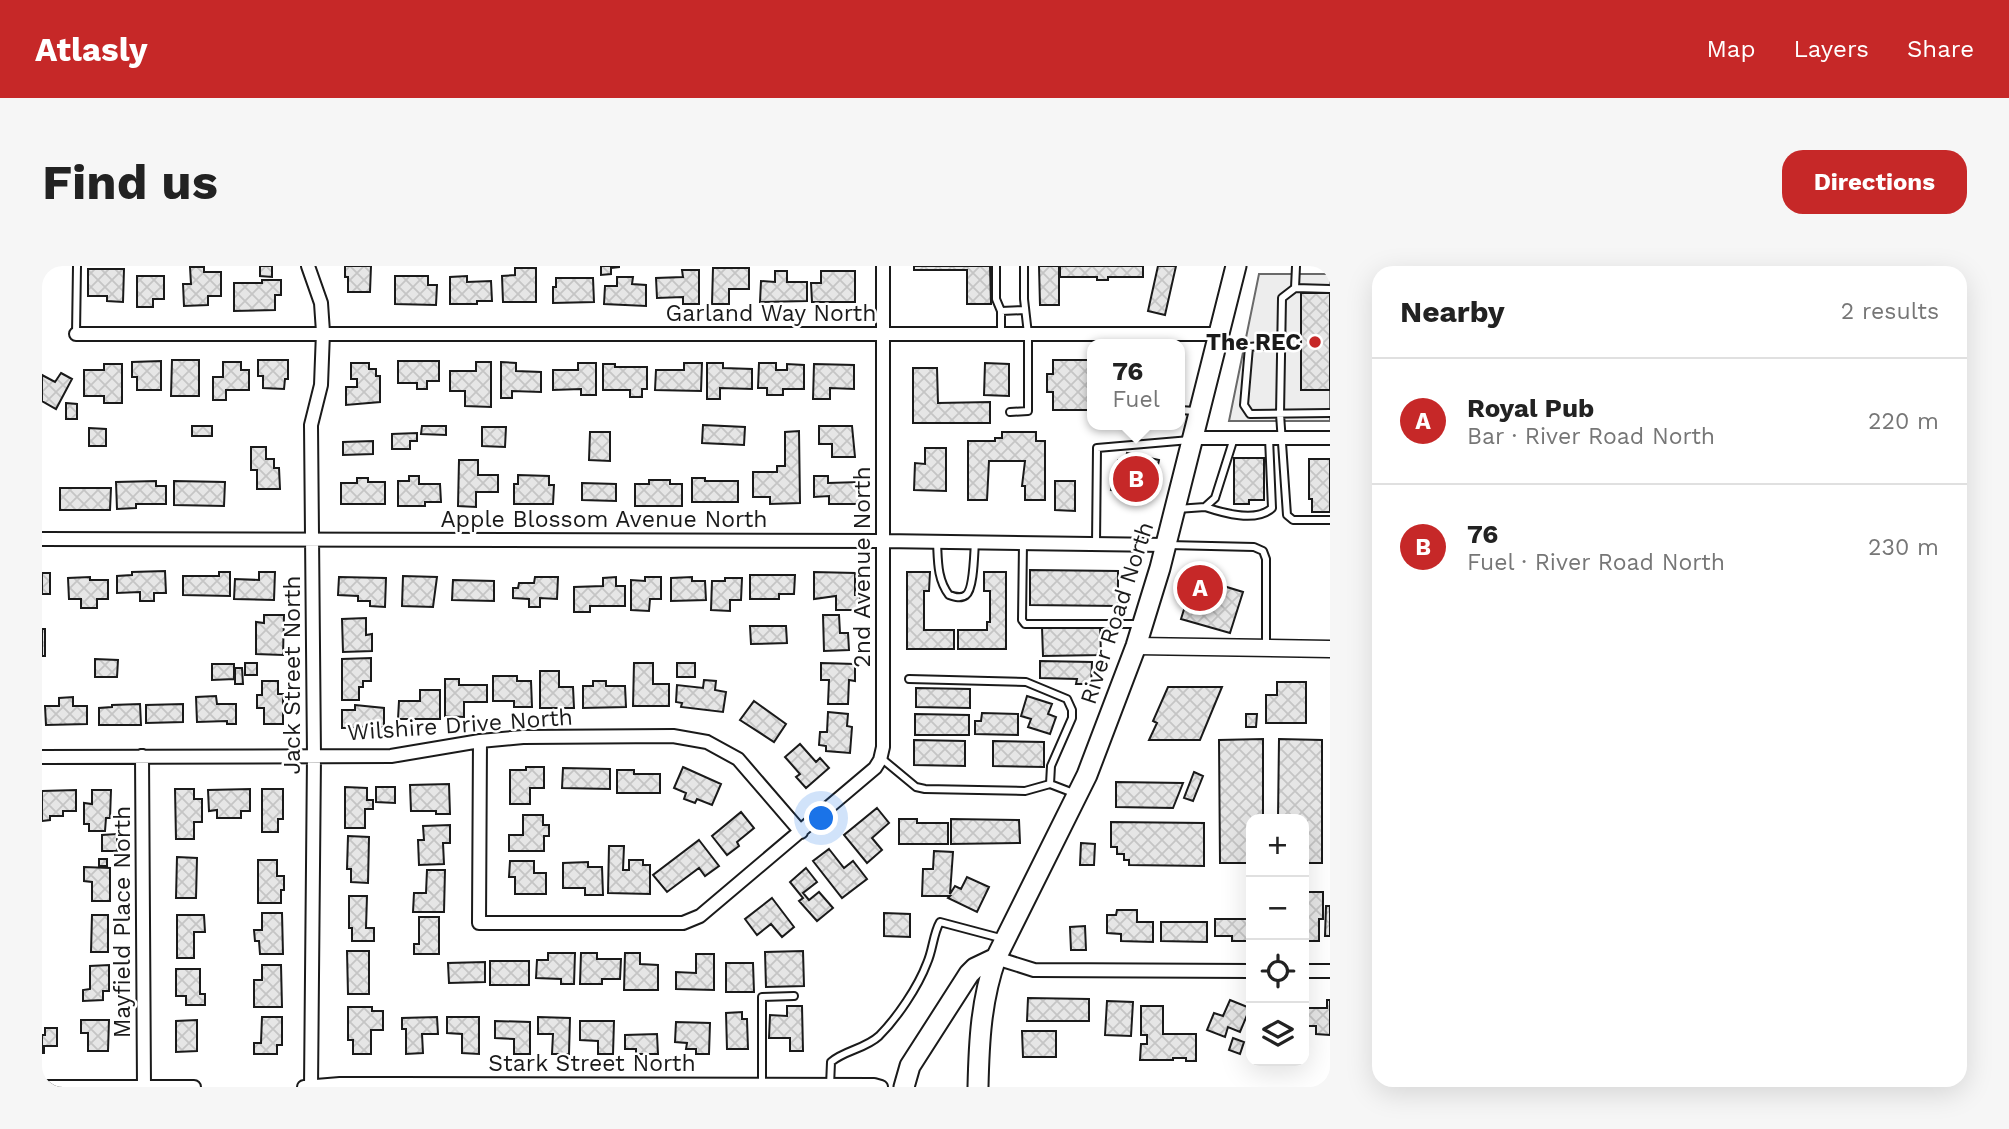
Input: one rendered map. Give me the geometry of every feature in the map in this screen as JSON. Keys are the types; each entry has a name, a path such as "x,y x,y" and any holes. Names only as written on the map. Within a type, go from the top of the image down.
{"main road":[{"name":"River Road North","path":"978,1087 982,1011 988,981 996,958 1078,794 1113,711 1136,646 1166,545 1192,439 1190,410 1219,334 1236,266"},
{"path":"904,1087 910,1066 969,974 975,968 996,958"}],"street":[{"name":"Jack Street North","path":"308,266 321,303 323,332 321,385 311,425 314,756 311,1087"},
{"name":"2nd Avenue North","path":"881,758 883,266"},
{"name":"Garland Way North","path":"76,334 1028,334 1111,339 1219,334"},
{"path":"1192,439 1330,438"},
{"name":"Apple Blossom Avenue North","path":"42,539 883,541 1166,545"},
{"path":"1136,646 1330,649"},
{"name":"Wilshire Drive North","path":"42,757 391,755 523,737 673,736 707,742 738,759 801,832"},
{"path":"480,741 480,923 683,923 700,916 801,832 875,768 881,758"},
{"name":"Mayfield Place North","path":"142,756 144,1087"},
{"path":"996,958 1020,967 1047,971 1246,971"},
{"path":"1309,971 1330,971"},
{"name":"Stark Street North","path":"304,1087 340,1084 881,1087"},
{"path":"42,1087 194,1087"}],"lane":[{"path":"76,334 77,266"},
{"path":"996,266 996,299 1001,311 1001,334"},
{"path":"1010,412 1028,411 1028,334 1024,266"},
{"path":"1295,288 1296,266"},
{"path":"1175,509 1205,507 1223,513 1254,515 1267,513 1272,508 1280,414 1282,298 1295,288 1330,289"},
{"path":"1001,311 1025,310"},
{"path":"1281,344 1249,347 1244,405 1250,414 1330,413"},
{"path":"1205,507 1215,498 1234,438"},
{"path":"1276,438 1287,515 1293,520 1330,520"},
{"path":"1096,544 1097,448 1192,439"},
{"path":"937,542 939,576 949,595 960,598 970,590 975,542"},
{"path":"1023,543 1022,620 1025,624 1143,624"},
{"path":"1166,545 1254,547 1263,551 1266,559 1266,648"},
{"path":"909,679 1027,682 1066,699 1072,710 1072,719 1051,766 1050,784"},
{"path":"881,758 916,786 925,789 1025,791 1050,784 1078,794"},
{"path":"830,1086 831,1062 844,1052 870,1042 879,1035 914,990 928,962 940,922 1006,939"},
{"path":"762,1085 762,997 794,996"}],"shaded area":[{"path":"1259,274 1330,274 1330,293 1301,294 1301,390 1330,390 1330,421 1229,421"}],"building":[{"path":"260,266 272,266 272,277 260,276"},
{"path":"345,266 371,266 370,292 348,292"},
{"path":"601,266 619,267 611,268 611,274 601,275"},
{"path":"914,266 990,266 991,304 967,304 967,270 914,270"},
{"path":"1039,266 1059,266 1059,305 1040,305"},
{"path":"1060,266 1143,266 1143,277 1108,277 1108,280 1097,280 1097,277 1060,277"},
{"path":"1158,266 1176,266 1165,315 1148,311"},
{"path":"190,267 204,267 204,272 221,272 221,296 208,296 208,305 184,306 183,284 191,284"},
{"path":"515,268 536,268 536,302 503,302 502,276 515,275"},
{"path":"713,268 749,268 749,289 729,289 729,304 712,304"},
{"path":"88,269 124,269 123,302 107,301 107,296 88,296"},
{"path":"682,270 699,270 699,304 683,304 683,297 657,298 656,278 683,277"},
{"path":"775,271 787,271 787,282 807,282 807,301 760,302 761,281 775,282"},
{"path":"821,271 855,271 855,302 812,302 811,283 821,283"},
{"path":"137,276 164,276 164,299 153,299 153,307 137,307"},
{"path":"395,276 428,276 428,285 437,285 436,305 395,304"},
{"path":"467,276 467,282 491,281 492,301 450,304 450,277"},
{"path":"617,277 633,277 632,284 646,285 646,306 604,304 605,286 617,286"},
{"path":"556,278 593,278 594,302 553,303"},
{"path":"262,280 281,280 281,295 275,295 275,310 234,311 234,283 262,283"},
{"name":"The REC","path":"1301,293 1330,293 1330,390 1301,390"},
{"path":"172,360 199,360 199,396 171,396"},
{"path":"258,360 288,360 288,379 285,379 284,389 263,388 263,376 258,376"},
{"path":"1053,360 1087,360 1087,410 1053,410 1053,392 1047,392 1047,374 1053,374"},
{"path":"161,361 161,390 137,390 137,377 132,377 132,362"},
{"path":"398,361 439,361 439,381 427,381 427,389 417,389 417,383 398,383"},
{"path":"223,362 241,362 241,370 249,370 249,390 226,390 226,400 213,400 213,377 223,377"},
{"path":"476,362 491,362 491,407 465,406 465,391 450,391 450,371 476,371"},
{"path":"501,362 516,363 516,371 541,372 541,392 512,391 512,398 501,398"},
{"path":"351,363 369,363 369,369 376,369 376,376 380,376 380,402 346,405 346,387 357,387 357,379 351,379"},
{"path":"578,363 596,363 596,395 581,395 581,389 553,390 553,370 578,370"},
{"path":"684,363 702,363 701,391 655,390 656,370 684,370"},
{"path":"707,363 723,363 723,368 752,369 752,389 720,388 720,399 707,399"},
{"path":"759,363 776,363 776,370 787,370 787,364 804,365 804,389 783,389 783,395 767,395 767,388 758,388"},
{"path":"985,363 1009,364 1009,396 984,395"},
{"path":"104,364 122,364 122,403 104,403 104,396 84,396 84,370 104,370"},
{"path":"603,364 615,364 615,367 647,367 647,389 642,389 642,397 630,397 630,390 603,390"},
{"path":"814,364 854,365 854,389 830,388 830,399 813,399"},
{"path":"913,368 937,368 938,403 990,402 990,423 913,423"},
{"path":"61,373 72,379 56,409 42,401 42,375 55,382"},
{"path":"66,403 77,404 77,419 66,419"},
{"path":"703,425 745,427 744,445 702,443"},
{"path":"192,426 212,426 212,436 192,436"},
{"path":"422,426 446,426 446,435 421,434"},
{"path":"819,426 852,426 855,457 832,457 832,444 819,444"},
{"path":"482,427 506,427 505,447 482,446"},
{"path":"89,428 106,429 106,446 89,446"},
{"path":"799,431 800,503 770,504 770,497 753,497 753,472 777,472 777,466 785,466 785,432"},
{"path":"590,432 610,432 610,461 589,460"},
{"path":"1002,432 1036,432 1036,441 1045,441 1045,500 1025,500 1025,486 1022,486 1025,461 989,461 987,500 968,500 968,441 995,441 995,438 1002,438"},
{"path":"417,433 417,441 410,441 410,449 392,449 392,434"},
{"path":"373,441 373,454 343,455 343,442"},
{"path":"251,447 266,447 266,459 274,459 274,468 279,468 280,489 257,489 257,470 251,470"},
{"path":"925,448 946,448 946,491 914,490 915,463 925,464"},
{"path":"1127,453 1159,460 1151,498 1111,490 1118,460 1125,461"},
{"path":"1234,458 1264,458 1264,500 1234,504"},
{"path":"1309,459 1330,459 1330,512 1312,512 1312,499 1309,499"},
{"path":"459,460 478,460 478,475 498,475 498,492 476,492 476,507 458,506"},
{"path":"518,475 549,476 549,485 554,485 553,504 514,504 514,484 518,484"},
{"path":"409,476 419,476 419,484 440,484 441,502 425,502 425,506 398,506 398,481 409,481"},
{"path":"814,476 828,476 828,483 860,482 860,504 829,504 829,496 814,497"},
{"path":"357,478 368,478 368,482 385,482 385,504 341,504 341,483 357,483"},
{"path":"692,478 705,478 705,481 738,481 738,502 692,502"},
{"path":"649,480 670,480 670,484 682,484 682,506 635,506 635,484 649,484"},
{"path":"156,481 156,486 166,486 166,504 136,504 136,508 117,509 116,482"},
{"path":"174,481 225,482 224,506 174,505"},
{"path":"1055,481 1075,481 1075,511 1055,510"},
{"path":"582,483 616,484 616,501 582,500"},
{"path":"60,488 111,488 110,510 60,510"},
{"path":"1030,570 1118,571 1118,606 1030,605"},
{"path":"165,571 166,593 154,593 154,601 140,601 140,592 117,593 117,576 132,575 132,572"},
{"path":"219,572 230,572 230,596 183,595 183,576 219,576"},
{"path":"259,572 275,572 274,600 234,599 235,579 259,580"},
{"path":"814,572 855,573 855,595 860,595 860,610 836,610 836,596 814,599"},
{"path":"907,572 930,572 929,591 924,591 924,630 954,630 954,649 907,649"},
{"path":"984,572 1006,572 1006,649 958,649 958,630 987,630 987,622 990,622 990,591 984,591"},
{"path":"42,573 50,573 50,594 42,594"},
{"path":"750,575 795,575 794,594 779,594 779,599 750,599"},
{"path":"403,576 437,577 433,607 402,606"},
{"path":"90,577 90,580 108,580 108,599 97,599 97,608 81,608 81,599 69,599 68,578"},
{"path":"339,577 386,578 385,607 370,606 370,601 358,601 358,596 338,595"},
{"path":"535,577 558,577 557,599 540,598 540,607 529,607 529,599 513,598 513,588 518,588 519,583 534,583"},
{"path":"616,577 616,586 625,586 625,606 590,606 590,612 574,612 574,587 603,586 603,578"},
{"path":"645,577 661,577 661,599 650,599 649,611 631,610 631,580 645,581"},
{"path":"692,577 692,581 705,581 706,600 671,601 671,578"},
{"path":"1194,577 1243,592 1230,633 1181,619"},
{"path":"725,578 742,578 741,600 730,600 730,611 711,610 712,581 725,581"},
{"path":"453,580 494,581 494,601 452,600"},
{"path":"264,615 284,615 283,655 256,654 256,622 264,623"},
{"path":"823,615 839,615 840,633 848,633 849,650 824,651"},
{"path":"366,618 366,635 372,634 372,651 343,652 342,619"},
{"path":"750,626 786,626 787,643 751,644"},
{"path":"1100,626 1101,655 1043,656 1042,627"},
{"path":"42,629 45,629 45,656 42,656"},
{"path":"371,658 371,681 363,681 363,687 359,687 359,700 342,700 342,659"},
{"path":"95,659 118,660 117,677 95,677"},
{"path":"1040,661 1092,662 1091,684 1076,684 1077,679 1040,678"},
{"path":"245,663 257,663 257,675 245,675"},
{"path":"634,663 653,663 653,684 669,684 669,706 633,706"},
{"path":"677,663 695,663 695,677 677,677"},
{"path":"821,663 855,664 855,681 849,680 848,704 828,704 829,680 821,680"},
{"path":"212,664 234,664 234,679 212,680"},
{"path":"235,668 242,668 243,684 235,684"},
{"path":"540,671 559,671 559,687 573,687 574,708 540,708"},
{"path":"493,676 517,676 517,681 531,681 532,707 514,707 514,701 493,701"},
{"path":"445,679 459,679 459,685 487,685 487,702 464,702 464,717 445,716"},
{"path":"704,680 716,681 715,690 726,692 723,712 681,707 682,703 676,702 677,685 703,688"},
{"path":"262,681 278,681 278,694 283,694 283,724 264,724 264,708 257,708 257,695 262,695"},
{"path":"593,681 606,681 606,686 625,686 626,707 583,708 583,686 593,686"},
{"path":"1277,682 1306,682 1306,723 1266,723 1266,695 1277,695"},
{"path":"1168,687 1222,687 1200,740 1149,740 1157,723 1153,721"},
{"path":"916,688 970,689 970,708 916,707"},
{"path":"420,690 440,690 440,719 398,719 399,701 420,701"},
{"path":"216,696 217,704 236,704 236,724 227,724 227,721 197,722 196,697"},
{"path":"1027,696 1052,704 1048,714 1056,717 1050,734 1028,727 1031,719 1021,716"},
{"path":"73,697 73,706 87,706 87,724 46,725 45,706 59,706 59,698"},
{"path":"754,701 786,724 774,742 740,720"},
{"path":"140,704 141,725 99,725 99,708"},
{"path":"183,704 183,722 146,723 146,705"},
{"path":"355,705 384,708 384,727 342,728 342,710 355,710"},
{"path":"828,712 848,714 847,726 852,727 850,753 826,751 826,746 819,745 820,732 827,732"},
{"path":"982,713 1018,714 1018,735 975,734 975,721 981,721"},
{"path":"915,714 969,715 969,735 915,735"},
{"path":"1246,714 1257,714 1256,727 1246,727"},
{"path":"1263,739 1263,814 1246,814 1246,863 1220,863 1219,740"},
{"path":"1279,739 1322,740 1322,863 1309,863 1309,814 1278,814"},
{"path":"914,740 965,741 965,766 914,765"},
{"path":"993,741 1044,742 1044,767 993,766"},
{"path":"800,744 816,762 820,758 829,768 806,788 796,777 800,774 785,757"},
{"path":"526,767 544,767 544,788 530,788 530,804 510,804 510,770 526,770"},
{"path":"683,767 721,784 712,805 697,799 695,803 684,799 686,793 674,788"},
{"path":"563,768 610,769 610,789 562,788"},
{"path":"617,770 634,770 634,774 660,774 660,793 617,793"},
{"path":"1194,772 1203,776 1193,801 1184,798"},
{"path":"1116,782 1183,783 1173,808 1116,807"},
{"path":"449,784 450,814 411,811 410,785"},
{"path":"345,787 367,788 367,800 373,800 373,809 365,809 365,828 345,828"},
{"path":"376,787 395,787 395,803 376,802"},
{"path":"175,789 194,789 194,799 202,799 202,822 194,822 194,839 176,839"},
{"path":"250,789 250,811 241,811 241,818 217,818 217,810 209,811 208,790"},
{"path":"262,789 283,789 283,819 278,819 278,832 262,832"},
{"path":"76,790 76,811 63,811 63,816 50,816 50,820 42,821 42,791"},
{"path":"92,790 111,790 110,818 106,818 105,831 89,831 89,824 84,824 84,803 92,804"},
{"path":"877,808 889,823 872,838 882,850 867,863 844,835"},
{"path":"741,812 754,828 737,842 739,846 727,855 712,836"},
{"path":"523,815 543,815 543,825 549,825 549,836 544,836 544,851 509,851 509,835 523,835"},
{"path":"899,819 917,819 917,823 948,823 948,844 899,844"},
{"path":"951,819 1019,820 1020,843 951,844"},
{"path":"1111,822 1204,823 1204,866 1129,865 1129,860 1124,860 1124,854 1117,854 1117,847 1111,847"},
{"path":"450,825 450,843 443,843 444,864 419,865 418,840 424,840 423,826"},
{"path":"117,834 117,851 102,851 102,835"},
{"path":"348,836 369,837 368,883 351,882 351,869 347,869"},
{"path":"699,840 719,866 705,876 699,868 667,892 653,875"},
{"path":"1081,843 1095,844 1094,865 1080,865"},
{"path":"609,846 624,846 623,870 629,870 629,860 643,860 643,865 650,865 650,894 608,893"},
{"path":"829,849 844,868 853,861 867,879 842,898 813,861"},
{"path":"934,851 953,852 950,894 955,886 961,889 967,877 989,887 977,912 948,898 950,896 922,896 923,869 933,869"},
{"path":"177,857 197,858 196,898 176,898"},
{"path":"99,859 107,859 107,866 99,866"},
{"path":"258,860 277,860 277,876 284,876 281,903 258,903"},
{"path":"510,861 534,861 534,873 546,873 546,894 515,894 515,877 509,877"},
{"path":"588,862 588,867 602,867 603,895 585,895 585,888 563,888 563,863"},
{"path":"84,867 110,868 110,901 92,901 92,882 84,881"},
{"path":"806,868 817,882 803,893 809,900 819,892 833,908 817,921 799,901 803,898 790,882"},
{"path":"427,870 445,870 444,912 413,912 414,893 426,893"},
{"path":"1309,892 1323,892 1323,919 1319,919 1319,941 1309,941"},
{"path":"349,896 367,896 366,928 374,928 374,941 352,941 352,928 349,928"},
{"path":"772,898 794,927 782,937 771,924 757,935 745,919"},
{"path":"1326,906 1330,906 1330,936 1325,936"},
{"path":"1117,910 1137,910 1137,922 1153,922 1153,942 1121,941 1121,934 1107,933 1107,915 1116,915"},
{"path":"262,913 282,913 283,954 260,954 259,941 255,941 254,930 262,930"},
{"path":"884,913 910,914 910,937 884,936"},
{"path":"92,915 108,915 108,952 91,952"},
{"path":"177,915 204,915 205,932 194,932 194,958 177,958"},
{"path":"419,917 439,917 439,954 414,954 414,944 419,944"},
{"path":"1215,919 1246,919 1246,941 1232,941 1232,936 1215,936"},
{"path":"1161,922 1207,922 1207,942 1161,941"},
{"path":"1085,926 1086,950 1071,950 1070,927"},
{"path":"347,951 369,951 369,994 348,994"},
{"path":"803,951 804,986 766,987 765,952"},
{"path":"548,953 575,953 574,984 561,984 561,979 536,978 537,960 548,960"},
{"path":"581,953 597,953 597,959 621,959 620,979 602,979 602,984 580,984"},
{"path":"625,953 640,953 640,964 658,965 658,990 624,990"},
{"path":"696,954 714,954 714,990 676,989 676,972 696,973"},
{"path":"490,961 529,961 529,985 490,985"},
{"path":"485,962 485,982 449,983 448,963"},
{"path":"726,963 753,963 754,992 726,992"},
{"path":"109,965 109,991 103,991 103,1000 83,1001 83,990 90,989 90,966"},
{"path":"262,965 281,965 282,1007 254,1007 254,980 262,980"},
{"path":"176,969 200,969 200,994 205,994 205,1005 186,1005 186,996 176,996"},
{"path":"1028,998 1089,999 1089,1021 1027,1021"},
{"path":"1230,1000 1246,1006 1246,1018 1240,1032 1228,1027 1225,1037 1207,1030 1214,1013 1223,1016"},
{"path":"1327,1000 1330,1000 1330,1035 1316,1034 1316,1026 1309,1026 1309,1008 1327,1008"},
{"path":"1107,1001 1133,1002 1131,1036 1105,1035"},
{"path":"787,1006 802,1006 803,1051 790,1051 790,1038 769,1038 770,1015 787,1016"},
{"path":"1141,1006 1163,1006 1163,1034 1196,1034 1196,1061 1186,1061 1186,1058 1140,1060 1141,1044 1147,1044 1147,1035 1141,1035"},
{"path":"348,1007 372,1007 372,1011 383,1011 383,1030 371,1030 371,1054 353,1054 353,1040 348,1040"},
{"path":"742,1012 742,1019 747,1019 748,1049 727,1049 726,1013"},
{"path":"262,1017 282,1017 282,1045 277,1045 277,1054 254,1054 254,1043 261,1043"},
{"path":"437,1017 438,1034 422,1034 423,1053 406,1054 406,1029 402,1029 402,1018"},
{"path":"447,1017 479,1017 479,1054 462,1053 462,1034 447,1033"},
{"path":"538,1017 570,1018 569,1054 552,1054 553,1034 538,1034"},
{"path":"81,1020 109,1020 108,1051 88,1051 88,1033 81,1033"},
{"path":"197,1020 197,1051 176,1052 176,1021"},
{"path":"495,1021 530,1022 530,1054 514,1054 514,1039 495,1038"},
{"path":"580,1021 614,1021 613,1054 598,1054 598,1041 580,1040"},
{"path":"676,1022 710,1023 709,1054 696,1054 696,1049 686,1049 687,1043 675,1042"},
{"path":"45,1028 57,1028 57,1046 44,1046 42,1053 42,1035 45,1035"},
{"path":"1022,1031 1056,1031 1056,1057 1023,1057"},
{"path":"657,1034 658,1054 636,1054 636,1049 625,1049 625,1035"},
{"path":"1233,1038 1244,1042 1240,1054 1229,1050"}],"place":[{"name":"The REC","path":"1315,342"},
{"name":"76","path":"1136,479"},
{"name":"Royal Pub","path":"1200,588"}]}
